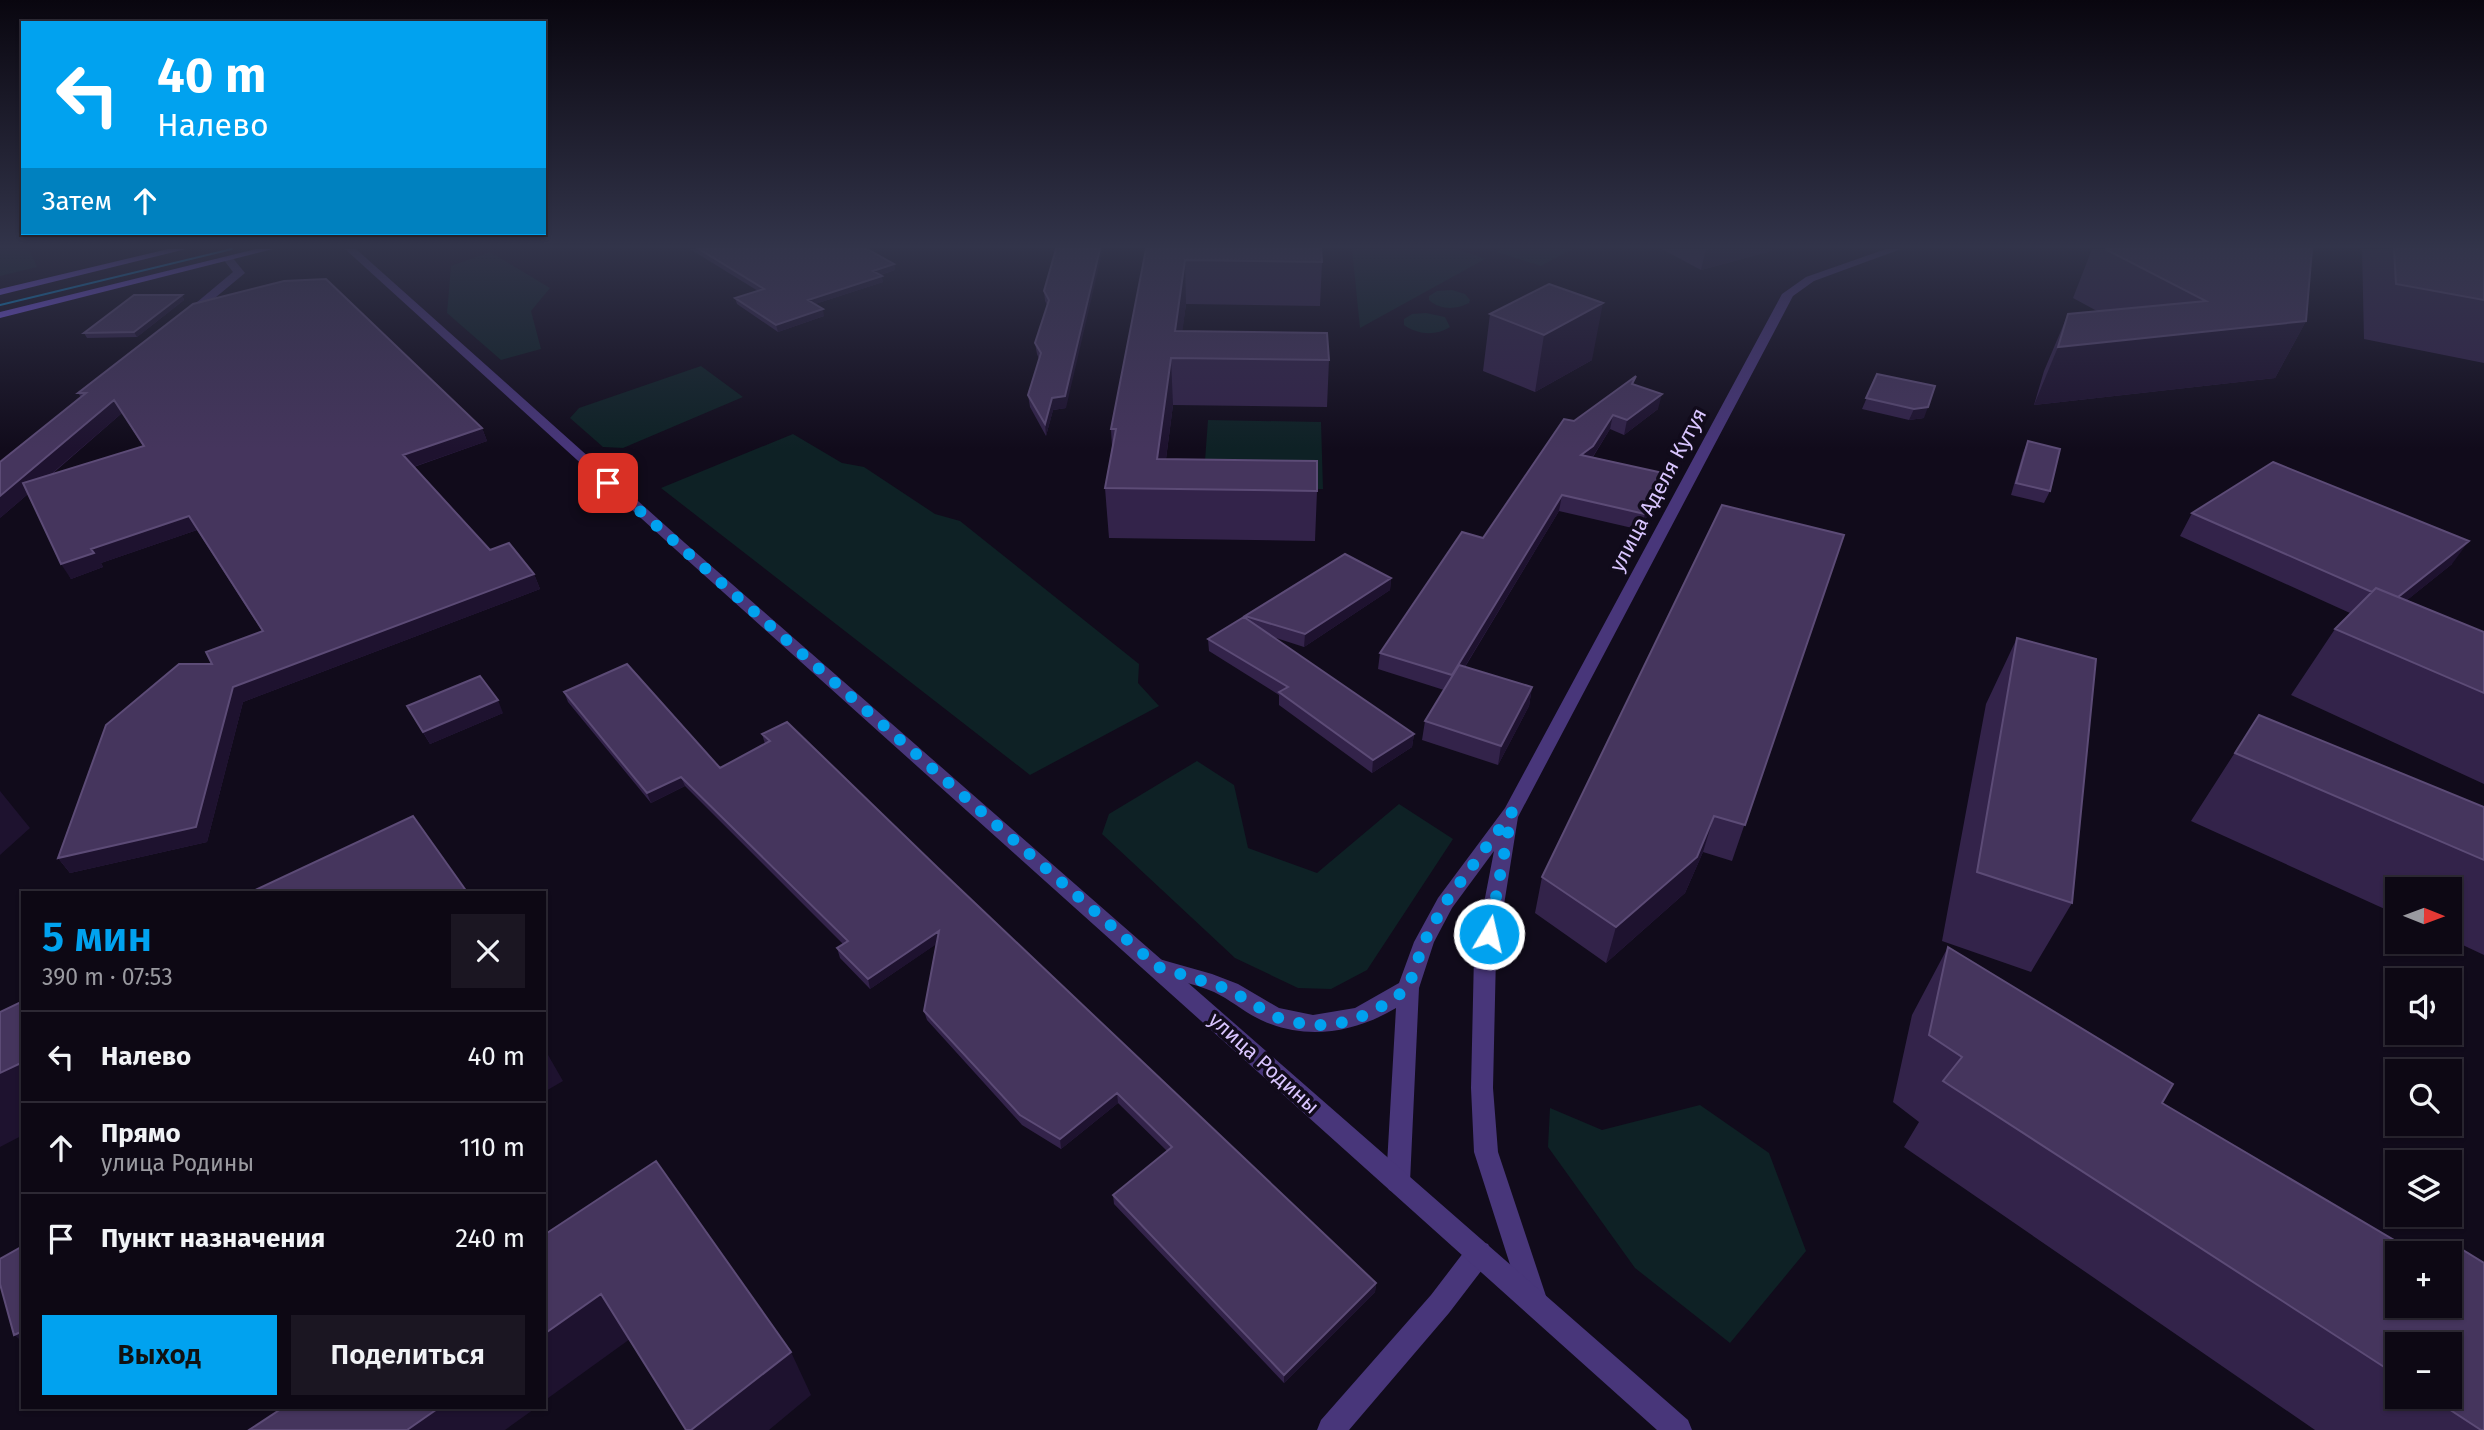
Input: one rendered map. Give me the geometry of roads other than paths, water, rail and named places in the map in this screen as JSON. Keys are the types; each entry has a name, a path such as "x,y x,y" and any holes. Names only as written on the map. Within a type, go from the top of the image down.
{"street":[{"path":"182,320 187,316"},
{"name":"улица Родины","path":"423,316 692,558 1158,967 1678,1430"},
{"name":"улица Аделя Кутуя","path":"1512,812 1776,316"},
{"path":"1398,1182 1408,988 1424,942 1445,903 1512,812"},
{"path":"1512,812 1485,955 1482,1088 1486,1152 1535,1304"},
{"path":"1158,967 1228,989 1275,1017 1307,1025 1332,1025 1356,1019 1388,1003 1408,988"},
{"path":"1331,1430 1440,1304 1479,1253"}]}
